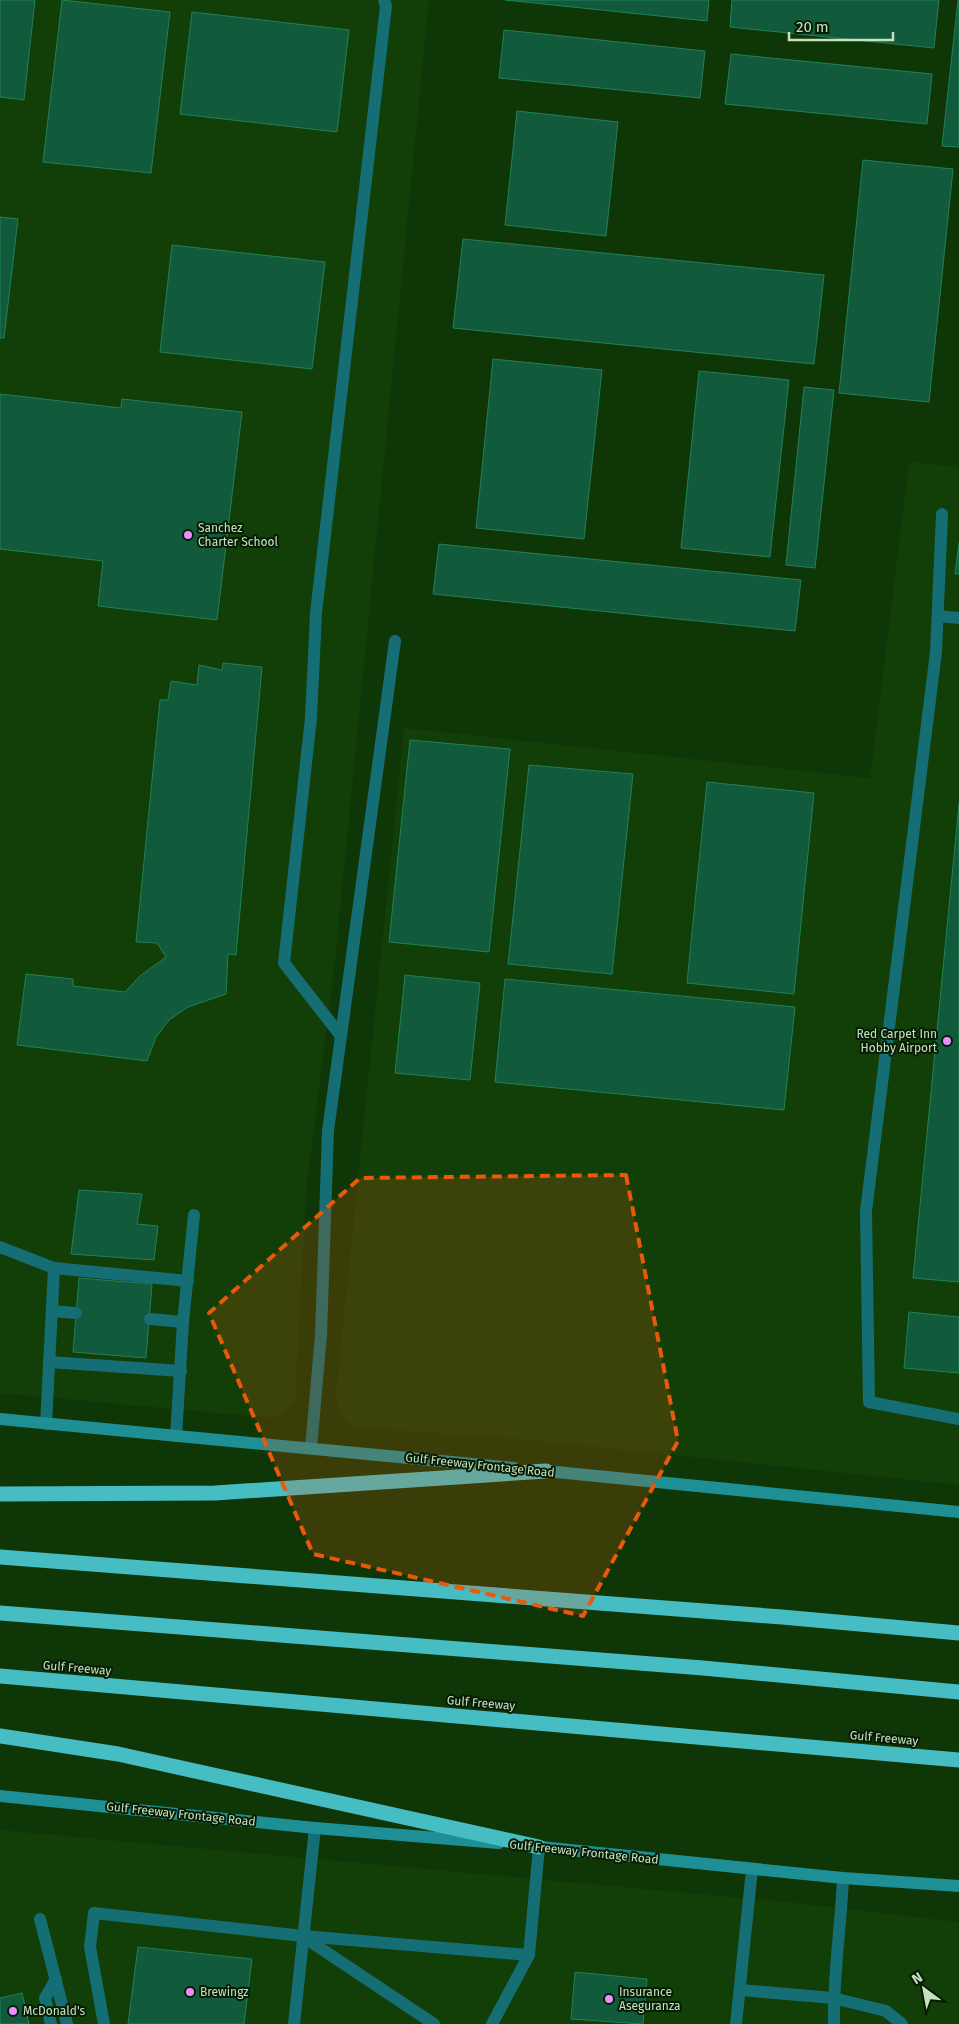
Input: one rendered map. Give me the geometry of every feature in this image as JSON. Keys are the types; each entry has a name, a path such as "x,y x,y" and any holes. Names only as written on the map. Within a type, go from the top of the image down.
{"highway":[{"path":"0,1494 215,1494 546,1471"},
{"path":"0,1557 782,1617 959,1633"},
{"path":"0,1613 693,1668 959,1692"},
{"name":"Gulf Freeway","path":"0,1676 959,1760"},
{"path":"0,1736 118,1754 539,1847"}],"main road":[{"name":"Gulf Freeway Frontage Road","path":"0,1419 959,1512"},
{"name":"Gulf Freeway Frontage Road","path":"0,1796 843,1878 959,1886"}],"lane":[{"path":"341,1036 284,963 311,718 316,613 386,6 384,0"},
{"path":"942,514 936,652 866,1211 869,1402 959,1419"},
{"path":"938,616 959,618"},
{"path":"311,1448 321,1335 328,1131 395,641"},
{"path":"176,1436 183,1322 194,1215"},
{"path":"0,1247 54,1268 188,1281"},
{"path":"46,1424 54,1268"},
{"path":"52,1310 76,1313"},
{"path":"150,1319 183,1322"},
{"path":"49,1362 181,1371"},
{"path":"294,2024 315,1828"},
{"path":"492,2024 529,1955 539,1847"},
{"path":"736,2024 752,1868"},
{"path":"834,2024 833,1998 843,1878"},
{"path":"104,2024 90,1947 94,1913 303,1936 529,1955"},
{"path":"40,1919 67,2024"},
{"path":"303,1936 434,2024"},
{"path":"51,2024 45,1998 56,1979"},
{"path":"740,1990 833,1998 886,2011 902,2024"}],"highlighted area":[{"path":"626,1175 678,1441 583,1616 313,1554 209,1313 360,1178"}],"shaded area":[{"name":"Sanchez Charter School","path":"0,0 429,0 335,962 306,1192 295,1401 273,1418 0,1393"},
{"path":"909,462 959,467 959,1485 532,1440 354,1427 340,1417 336,1394 404,728 870,778"},
{"path":"0,1830 787,1902 959,1922 959,2024 0,2024"}],"building":[{"path":"0,0 35,0 24,100 0,97"},
{"path":"62,0 170,12 151,173 43,162"},
{"path":"505,0 709,0 707,21"},
{"path":"732,0 939,0 934,48 730,27"},
{"path":"959,0 959,147 942,146"},
{"path":"192,12 349,30 337,132 180,114"},
{"path":"504,30 705,51 700,98 499,78"},
{"path":"731,54 932,74 927,124 725,104"},
{"path":"517,111 618,122 606,236 505,225"},
{"path":"863,160 953,169 929,402 839,393"},
{"path":"0,217 18,219 4,338 0,338"},
{"path":"463,239 824,275 814,364 453,328"},
{"path":"172,245 325,262 312,369 160,352"},
{"path":"493,359 602,370 584,539 476,528"},
{"path":"699,371 789,380 770,557 681,548"},
{"path":"804,387 834,390 815,568 786,565"},
{"path":"0,394 121,408 122,399 242,412 217,620 98,606 103,561 0,549"},
{"path":"959,543 959,574 955,574"},
{"path":"439,544 801,580 795,631 433,594"},
{"path":"223,663 262,667 236,955 228,954 226,994 188,1007 169,1020 156,1037 147,1061 17,1045 26,974 73,979 73,986 125,992 140,976 166,957 157,943 136,942 160,700 168,700 171,681 197,685 199,665 222,670"},
{"path":"410,740 510,749 489,952 389,942"},
{"path":"529,765 633,774 612,974 508,964"},
{"path":"707,782 814,793 794,994 687,983"},
{"name":"Red Carpet Inn Hobby Airport","path":"959,804 959,1282 913,1278"},
{"path":"405,975 480,983 470,1080 395,1073"},
{"path":"505,979 795,1007 784,1110 495,1082"},
{"path":"79,1190 142,1194 137,1224 158,1226 154,1260 71,1254"},
{"path":"79,1278 152,1284 146,1358 73,1352"},
{"path":"909,1312 959,1317 959,1373 904,1368"},
{"name":"Brewingz","path":"138,1947 252,1959 244,2024 128,2024"},
{"name":"Insurance Aseguranza","path":"575,1972 647,1979 643,2024 571,2019"},
{"name":"McDonald's","path":"22,1993 29,2024 0,2024 0,1998"}],"place":[{"name":"Sanchez Charter School","path":"188,535"},
{"name":"Red Carpet Inn Hobby Airport","path":"947,1041"},
{"name":"Brewingz","path":"190,1992"},
{"name":"Insurance Aseguranza","path":"609,1999"},
{"name":"McDonald's","path":"13,2011"}]}
